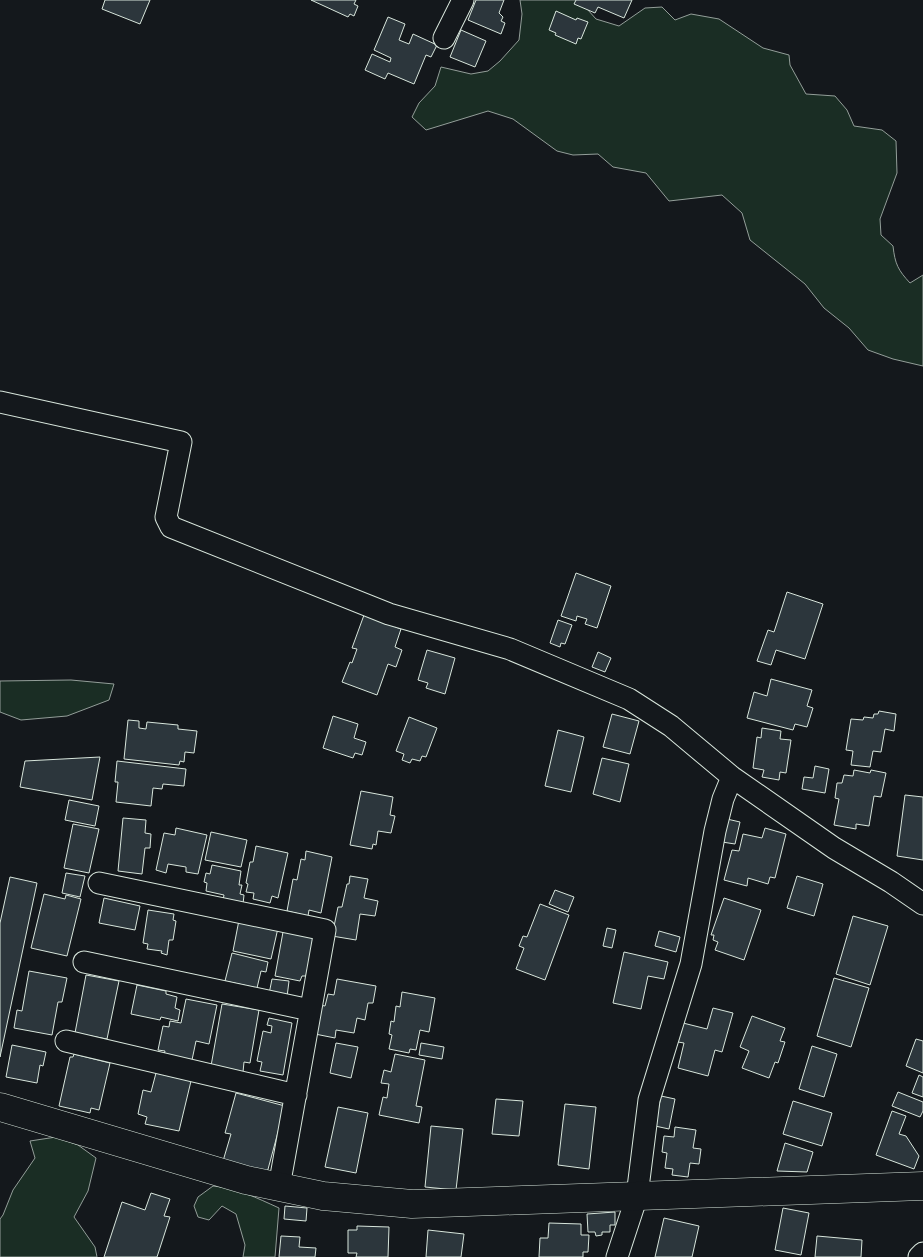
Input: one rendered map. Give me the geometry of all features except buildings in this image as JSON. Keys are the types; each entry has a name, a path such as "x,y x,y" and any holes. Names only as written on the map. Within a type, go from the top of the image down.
{"street":[{"path":"444,38 463,0"},
{"path":"0,402 181,442 166,518 171,527 389,614 510,649 629,699 672,726 732,777 834,848 891,882 923,904"},
{"path":"617,1257 637,1196 649,1100 692,964 715,831 723,799 732,777"},
{"path":"99,883 325,930 279,1187"},
{"path":"84,962 310,1010"},
{"path":"66,1041 296,1095"},
{"path":"0,1107 246,1180 323,1196 412,1204 923,1186"},
{"path":"919,1257 923,1253"}],"green space":[{"path":"520,0 579,0 596,19 619,26 645,8 662,7 675,20 691,14 719,19 763,48 789,55 790,65 806,94 835,96 847,110 854,126 882,130 896,141 897,173 880,219 881,235 893,246 898,266 910,283 923,275 923,366 893,359 868,350 849,328 824,308 805,284 750,240 742,213 722,195 669,201 646,173 613,167 598,154 573,155 557,151 513,119 488,111 426,130 412,117 419,103 435,86 441,67 471,74 488,71 500,61 519,40 522,14"},
{"path":"71,680 114,684 109,700 67,716 21,720 0,712 0,681"},
{"path":"56,1137 78,1145 96,1158 88,1191 74,1217 95,1247 97,1257 0,1257 0,1219 13,1190 35,1158 30,1141"},
{"path":"213,1186 239,1191 279,1208 275,1257 243,1257 245,1245 236,1214 222,1206 209,1220 198,1217 194,1206 198,1197"}]}
